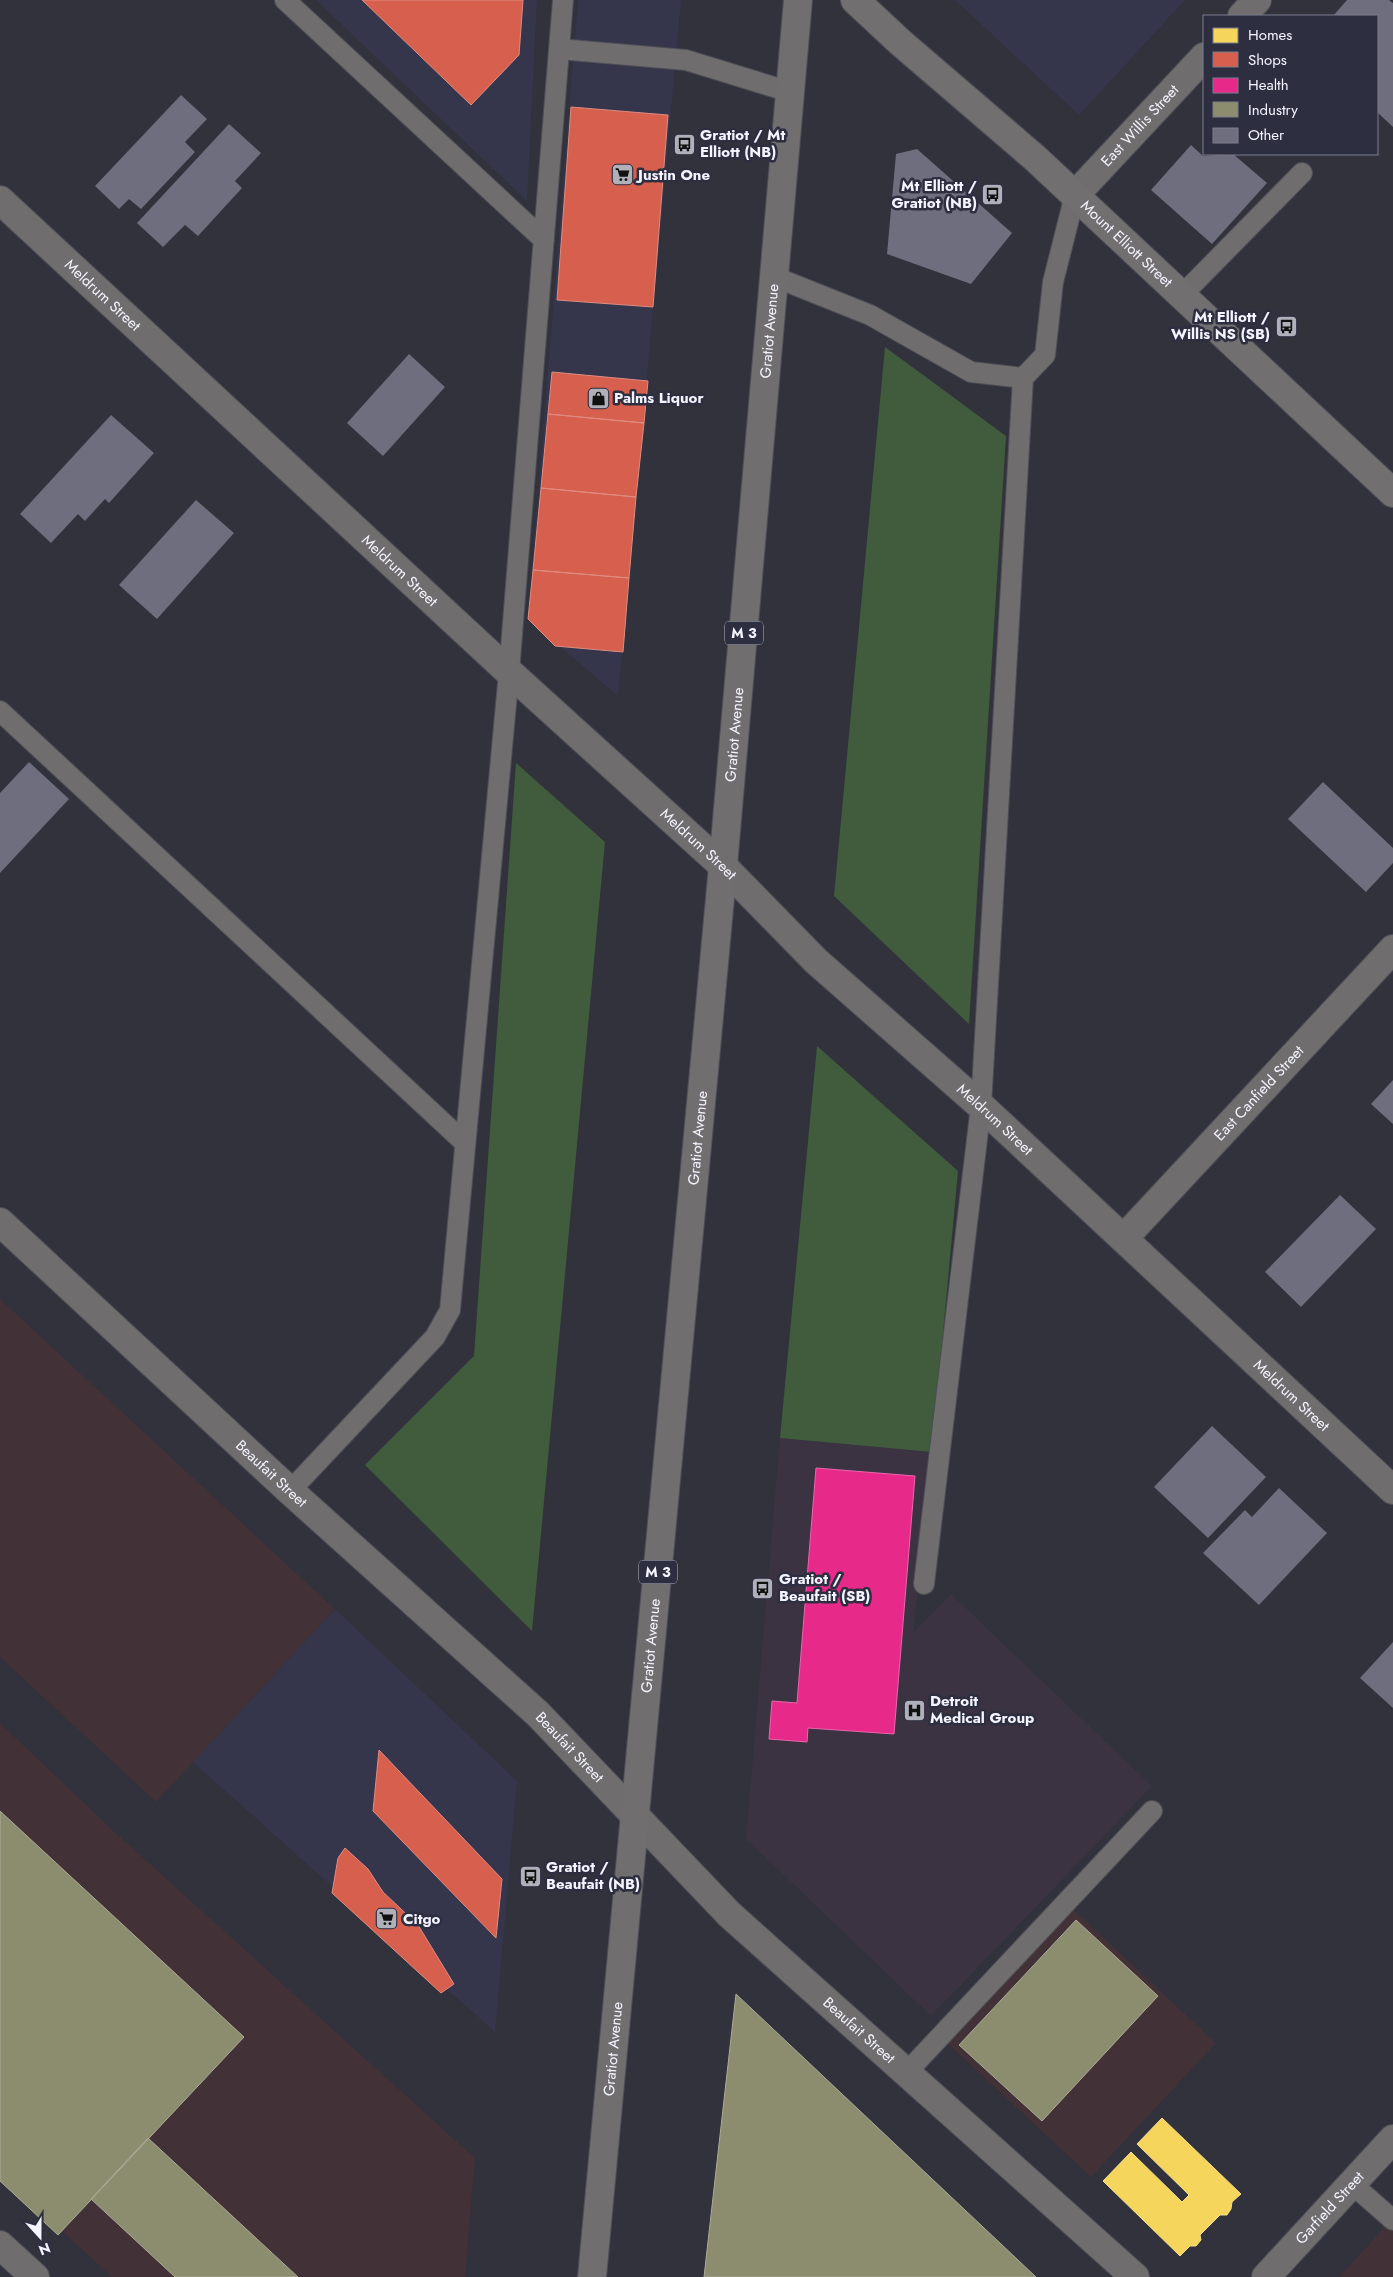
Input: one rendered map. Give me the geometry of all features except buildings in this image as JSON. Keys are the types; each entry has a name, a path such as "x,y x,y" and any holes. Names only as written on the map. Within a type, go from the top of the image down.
{"main road":[{"name":"Gratiot Avenue","path":"592,2277 723,866 798,0"},
{"name":"Mount Elliott Street","path":"855,0 1075,195 1393,494"}],"street":[{"path":"1243,15 1257,0"},
{"name":"East Willis Street","path":"1075,195 1203,58"},
{"name":"Meldrum Street","path":"0,200 509,672 723,866 816,961 982,1106 1393,1490"},
{"name":"East Canfield Street","path":"1124,1238 1393,949"},
{"name":"Beaufait Street","path":"0,1222 290,1491 538,1714 729,1914 1135,2277"},
{"name":"Garfield Street","path":"1266,2277 1393,2139"},
{"path":"0,2245 34,2277"}],"lane":[{"path":"285,0 544,240"},
{"path":"290,1491 435,1337 450,1310 509,672 563,0"},
{"path":"559,50 686,60 790,92"},
{"path":"1182,295 1302,172"},
{"path":"924,1584 982,1106 1023,378 1045,356 1054,282 1075,195"},
{"path":"775,277 870,315 971,372 1023,378"},
{"path":"0,711 465,1143"},
{"path":"906,2073 1152,1812"},
{"path":"1352,2184 1393,2220"}],"shaded area":[{"path":"316,0 537,0 527,201"},
{"path":"578,0 681,0 618,696 528,619"},
{"path":"955,0 1185,0 1079,115"},
{"path":"0,1299 335,1609 156,1802 0,1657"},
{"name":"Detroit Medical Group","path":"780,1438 932,1452 913,1633 951,1594 1152,1786 931,2016 746,1839"},
{"path":"335,1609 517,1781 495,2032 193,1762"},
{"path":"0,1723 118,1835 475,2158 465,2277 112,2277 0,2174"},
{"path":"1072,1908 1216,2043 1091,2177 946,2042"},
{"path":"1393,2218 1393,2277 1339,2277"}],"green space":[{"path":"885,347 1006,436 969,1024 834,896"},
{"path":"516,763 605,842 532,1631 365,1465 474,1356"},
{"path":"817,1046 958,1171 932,1452 780,1438"}],"place":[{"name":"Gratiot / Mt Elliott (NB)","path":"684,144"},
{"name":"Justin One","path":"622,175"},
{"name":"Mt Elliott / Gratiot (NB)","path":"993,195"},
{"name":"Mt Elliott / Willis NS (SB)","path":"1286,326"},
{"name":"Palms Liquor","path":"598,398"},
{"name":"Gratiot / Beaufait (SB)","path":"763,1588"},
{"name":"Detroit Medical Group","path":"914,1710"},
{"name":"Gratiot / Beaufait (NB)","path":"530,1876"},
{"name":"Citgo","path":"387,1919"}]}
